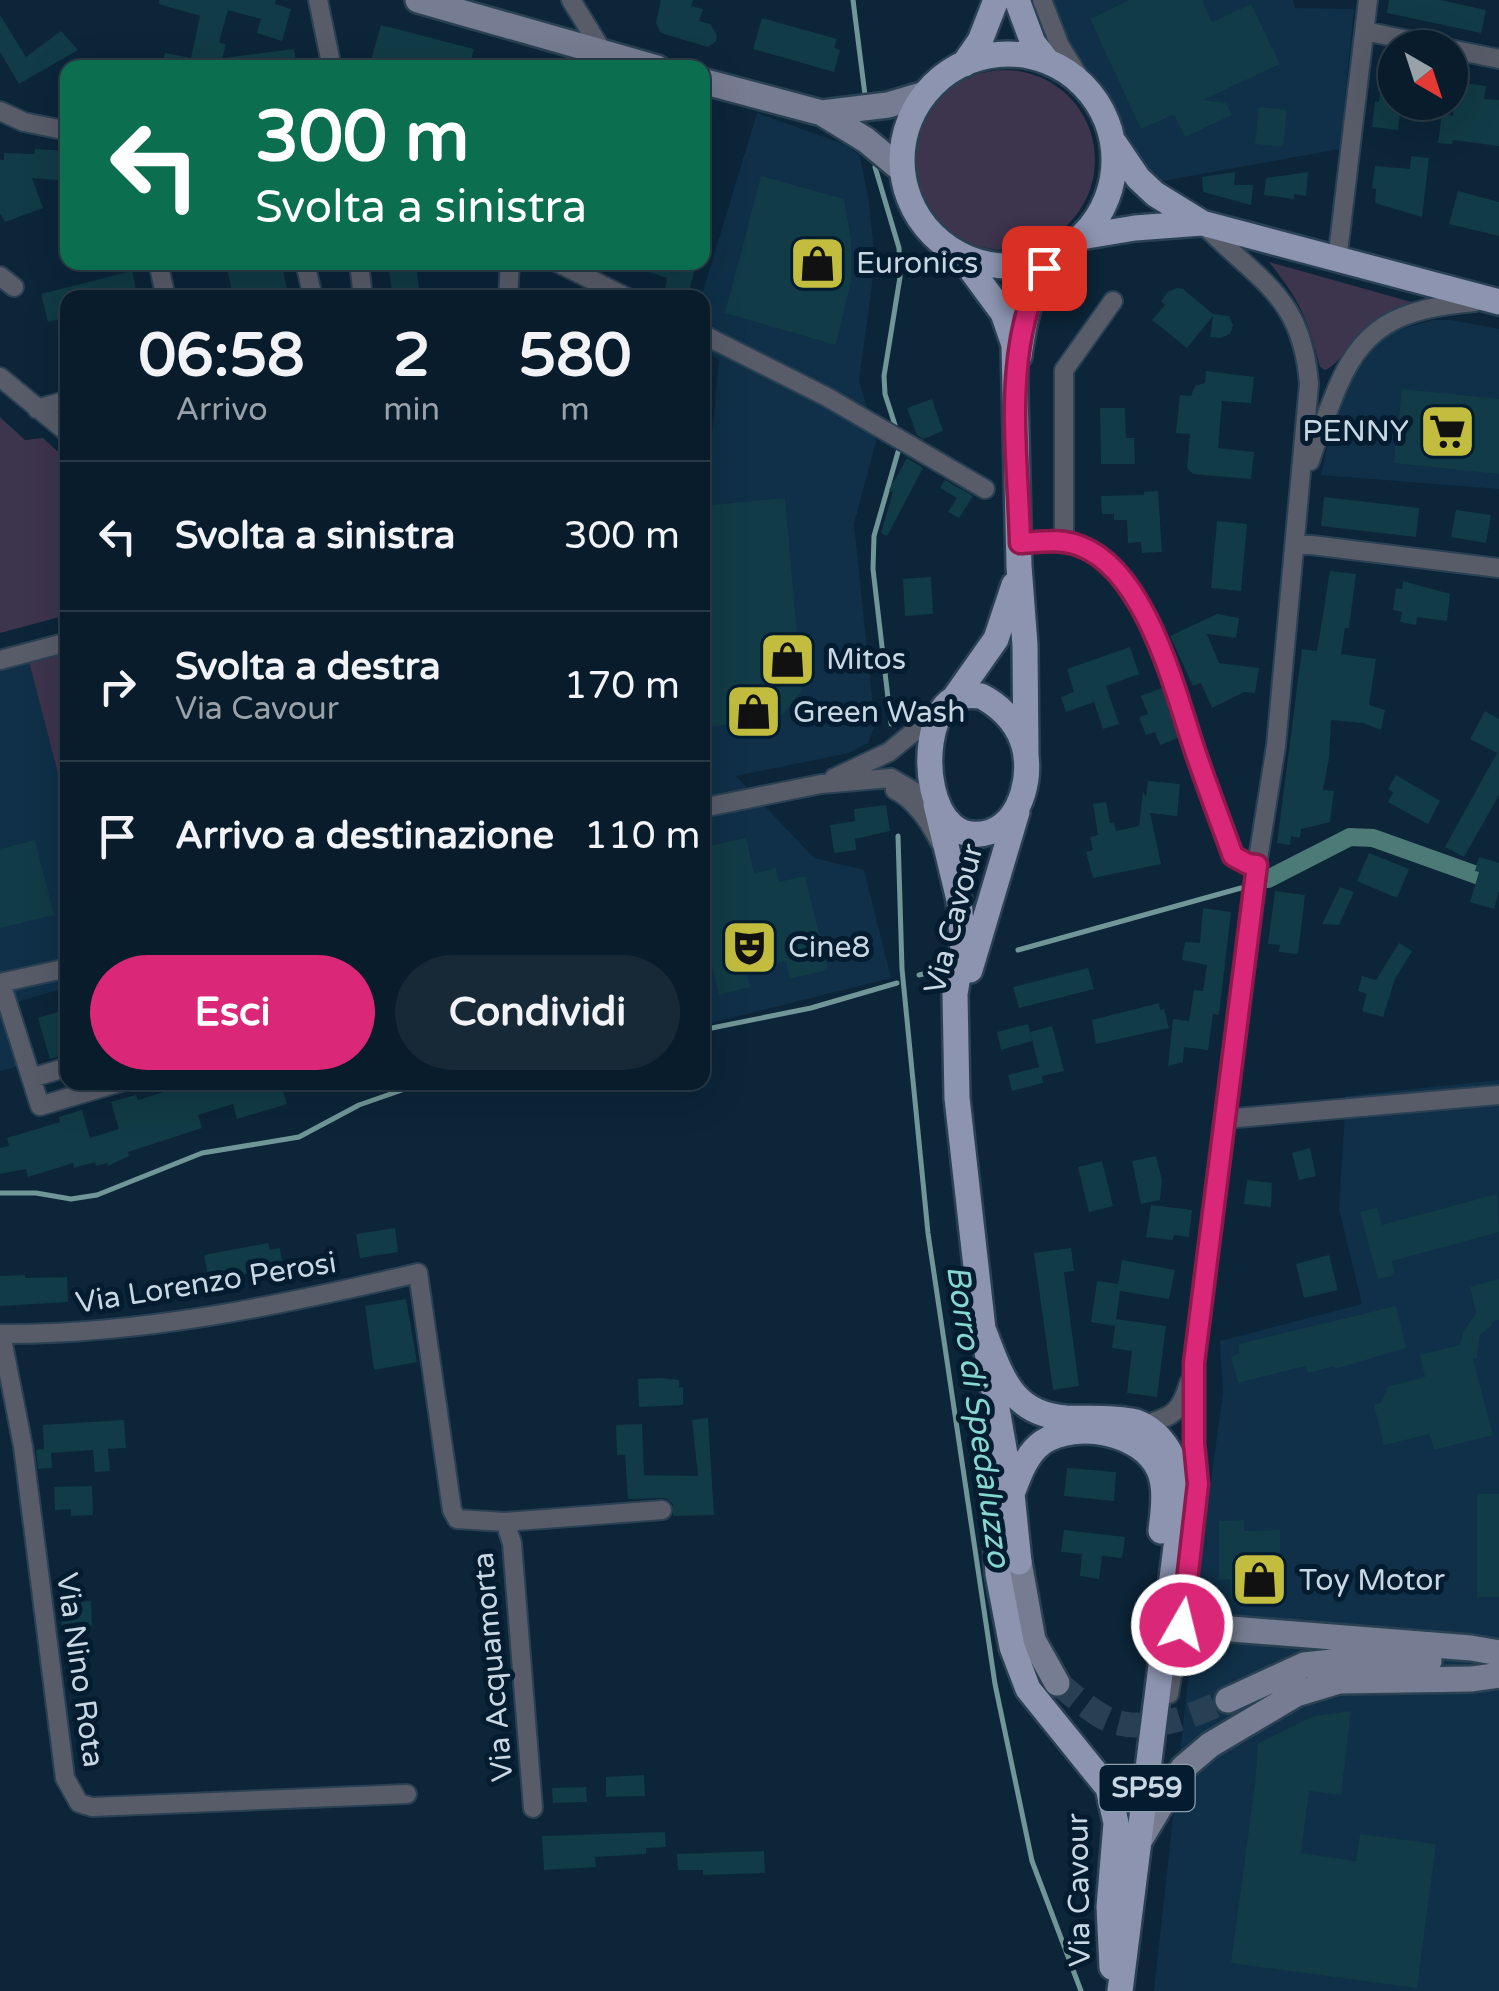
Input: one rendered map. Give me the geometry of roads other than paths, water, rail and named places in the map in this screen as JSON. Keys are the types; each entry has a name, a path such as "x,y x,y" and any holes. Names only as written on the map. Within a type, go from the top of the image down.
{"main road":[{"path":"964,64 980,42 996,0"},
{"path":"1017,0 1033,43 1047,61"},
{"path":"1113,140 1110,192 1081,237 1059,254 1010,267 961,256 938,241 920,221 902,170 907,130 925,94 943,76 991,55 1019,54 1047,61 1084,85 1102,110 1113,140 1138,178 1155,194 1202,223 1495,301"},
{"path":"1081,237 1202,223"},
{"name":"Via Cavour","path":"1015,381 1022,330 1034,288 1044,268 1059,254"},
{"name":"Via Cavour","path":"955,1054 969,974 1020,802 1026,758 1014,345 1003,314 961,256"},
{"name":"Via Cavour","path":"1019,554 996,639 938,716 931,779 946,860 959,900 963,946 955,994 957,1098 983,1329 1012,1494 1019,1562"},
{"path":"950,702 981,696 999,707 1021,736 1026,758"},
{"name":"Via Cavour","path":"936,804 956,828 978,834 999,828 1012,817 1020,802"},
{"path":"983,1329 1005,1381 1018,1400 1040,1414 1116,1418 1144,1425"},
{"name":"SP59","path":"1115,1986 1141,1838 1183,1491 1177,1459 1144,1425"},
{"path":"1012,1494 1025,1461 1044,1442 1064,1434 1113,1434 1134,1442 1160,1471 1164,1501 1115,1986"},
{"name":"Via Cavour","path":"1004,1464 994,1490 998,1574 1012,1647 1028,1689 1108,1788 1116,1822 1109,1907 1115,1986"}],"street":[{"path":"418,0 630,60"},
{"path":"571,0 603,52"},
{"path":"1042,0 1060,46 1084,85"},
{"path":"1337,261 1368,0"},
{"path":"322,2 331,60"},
{"path":"1364,31 1378,34"},
{"path":"1468,52 1499,59"},
{"path":"710,83 822,114 866,140 902,170"},
{"path":"822,114 888,105 925,94"},
{"path":"0,111 24,122 60,129"},
{"path":"1150,1772 1182,1625 1198,1484 1194,1363 1257,865 1276,746 1308,384 1302,336 1280,296 1202,223"},
{"path":"572,270 612,290"},
{"path":"1064,541 1064,370 1113,301"},
{"path":"1299,505 1313,450 1342,373 1366,339 1403,314 1425,307 1495,301"},
{"path":"710,338 827,397 985,489"},
{"path":"0,377 60,426"},
{"path":"36,409 60,402"},
{"path":"1019,554 1064,541 1084,547 1112,569 1142,607 1163,650 1233,856 1257,865"},
{"path":"1295,543 1499,568"},
{"path":"0,660 60,644"},
{"path":"821,784 889,752 950,702"},
{"path":"710,806 821,784 891,778 936,804"},
{"path":"871,780 903,794 922,813 946,860"},
{"path":"60,970 0,983 6,1025 21,1050 40,1106 94,1090"},
{"path":"0,1056 21,1050"},
{"path":"31,1078 60,1070"},
{"path":"1224,1119 1499,1095"},
{"name":"Via Lorenzo Perosi","path":"0,1334 111,1328 300,1301 418,1273"},
{"name":"Via Acquamorta","path":"418,1273 452,1510 457,1519 504,1522 662,1510"},
{"name":"Via Nino Rota","path":"0,1334 24,1446 65,1778 78,1803 92,1807 407,1794"},
{"path":"1144,1425 1171,1417 1184,1399 1194,1363"},
{"name":"Via Acquamorta","path":"504,1522 512,1543 533,1808"},
{"path":"1019,1562 1034,1640 1057,1683"},
{"path":"1182,1625 1499,1653"},
{"path":"1228,1700 1304,1665 1360,1659 1499,1663"},
{"path":"1141,1838 1184,1768 1210,1745 1296,1694 1339,1682 1472,1680 1499,1675"}],"waterway":[{"name":"Borro di Spedaluzzo","path":"853,0 865,95"},
{"name":"Borro di Spedaluzzo","path":"875,167 899,248 900,277 884,376 895,425"},
{"name":"Borro di Spedaluzzo","path":"891,724 873,569 874,536 898,452"},
{"name":"Borro di Spedaluzzo","path":"898,836 902,969 928,1233 995,1684 1032,1861 1081,1991"},
{"path":"1268,879 1350,837 1373,838 1499,883"},
{"path":"1018,950 1241,888"},
{"path":"919,975 939,970"},
{"path":"710,1028 811,1008 897,983"},
{"path":"0,1193 36,1193 71,1199 97,1195 202,1153 299,1137 359,1105 402,1090"}],"tunnel":[{"path":"1057,1683 1103,1717 1134,1725 1182,1718 1228,1700"}],"place":[{"name":"Euronics","path":"817,263"},
{"name":"PENNY","path":"1448,431"},
{"name":"Mitos","path":"787,659"},
{"name":"Green Wash","path":"754,712"},
{"name":"Cine8","path":"749,947"},
{"name":"Toy Motor","path":"1260,1580"}]}
